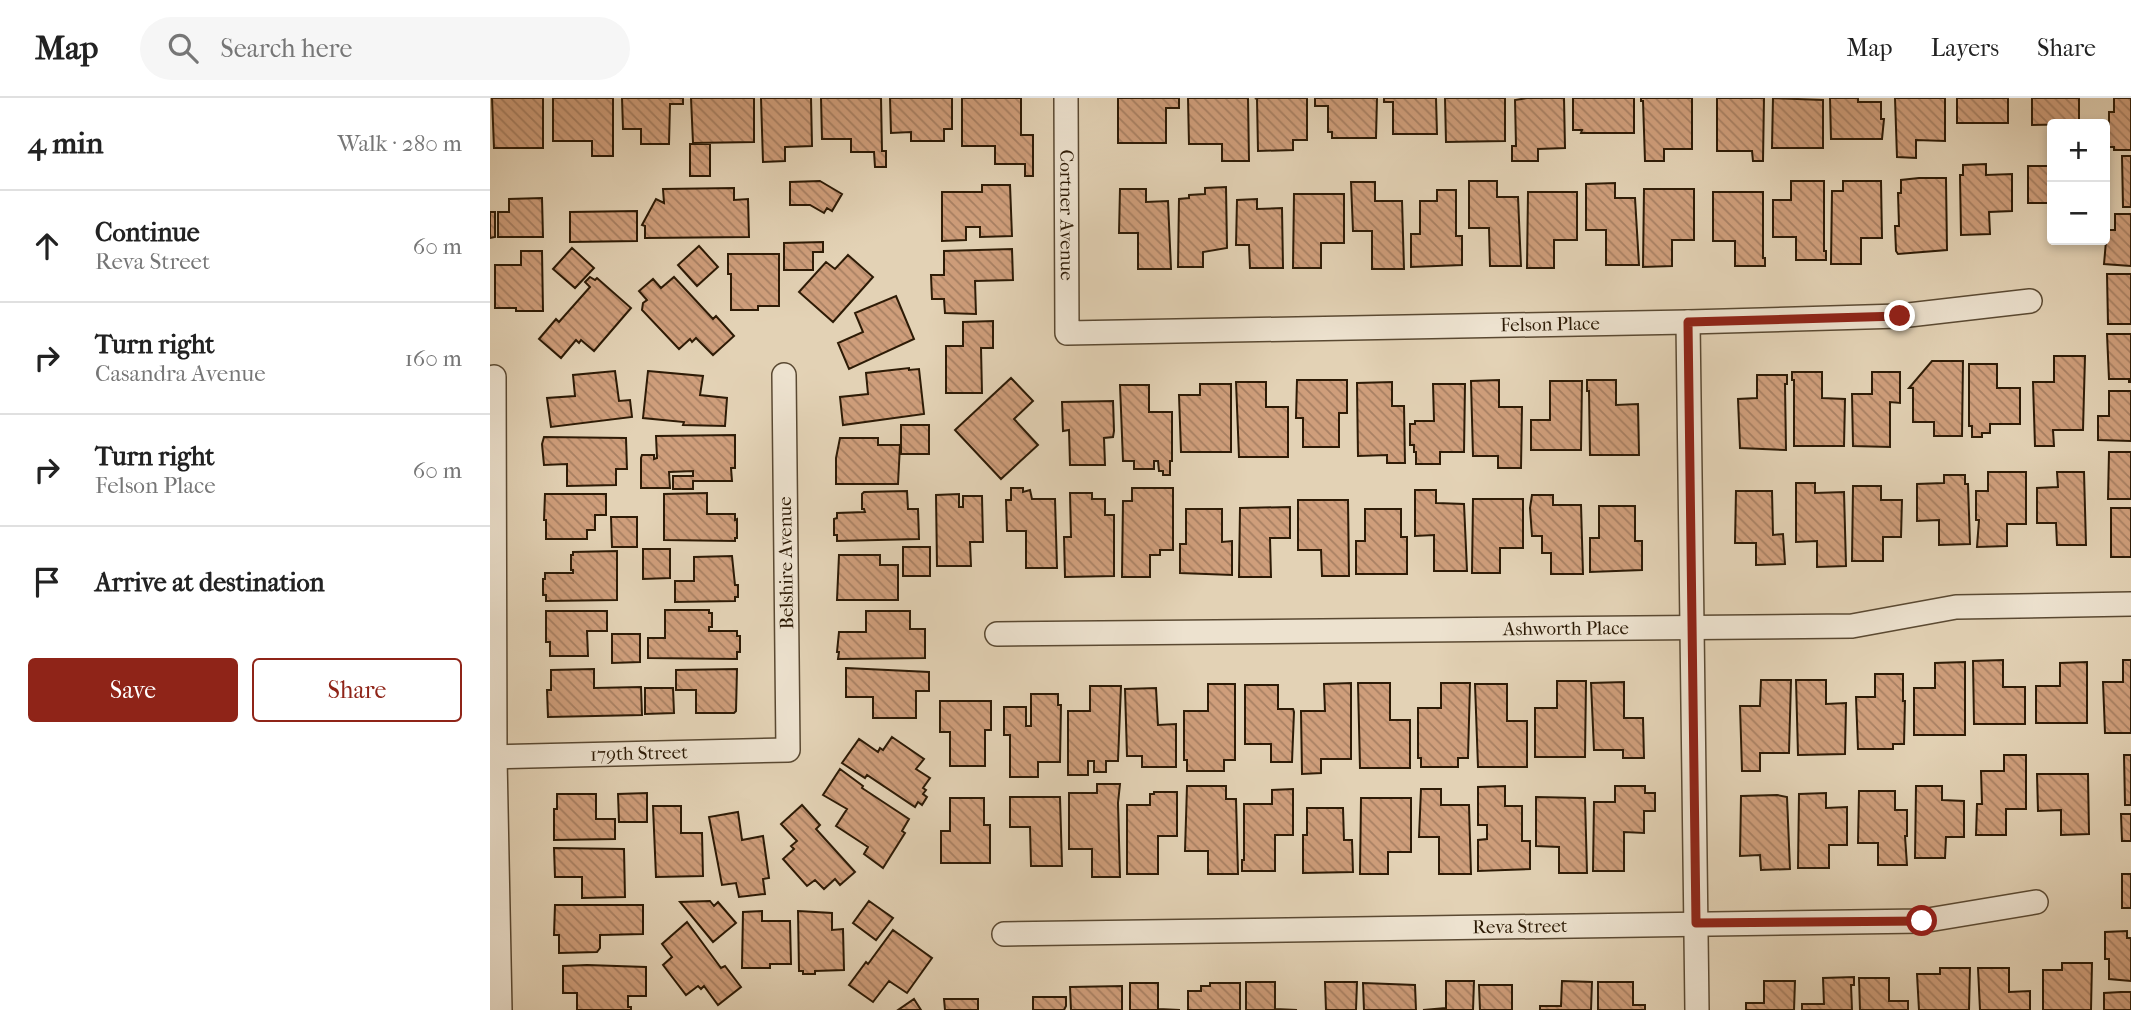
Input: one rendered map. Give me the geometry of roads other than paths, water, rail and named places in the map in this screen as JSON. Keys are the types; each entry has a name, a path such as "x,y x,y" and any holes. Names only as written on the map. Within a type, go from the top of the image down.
{"street":[{"name":"Cortner Avenue","path":"1066,98 1067,333"},
{"name":"Felson Place","path":"1067,333 1900,316 2030,301"},
{"path":"1688,322 1697,1010"},
{"name":"Belshire Avenue","path":"784,375 789,750"},
{"path":"494,377 492,757 499,1010"},
{"name":"Ashworth Place","path":"997,634 1852,626 1955,607 2131,604"},
{"name":"179th Street","path":"492,757 789,750"},
{"name":"Reva Street","path":"1004,934 1922,921 2036,902"}]}
